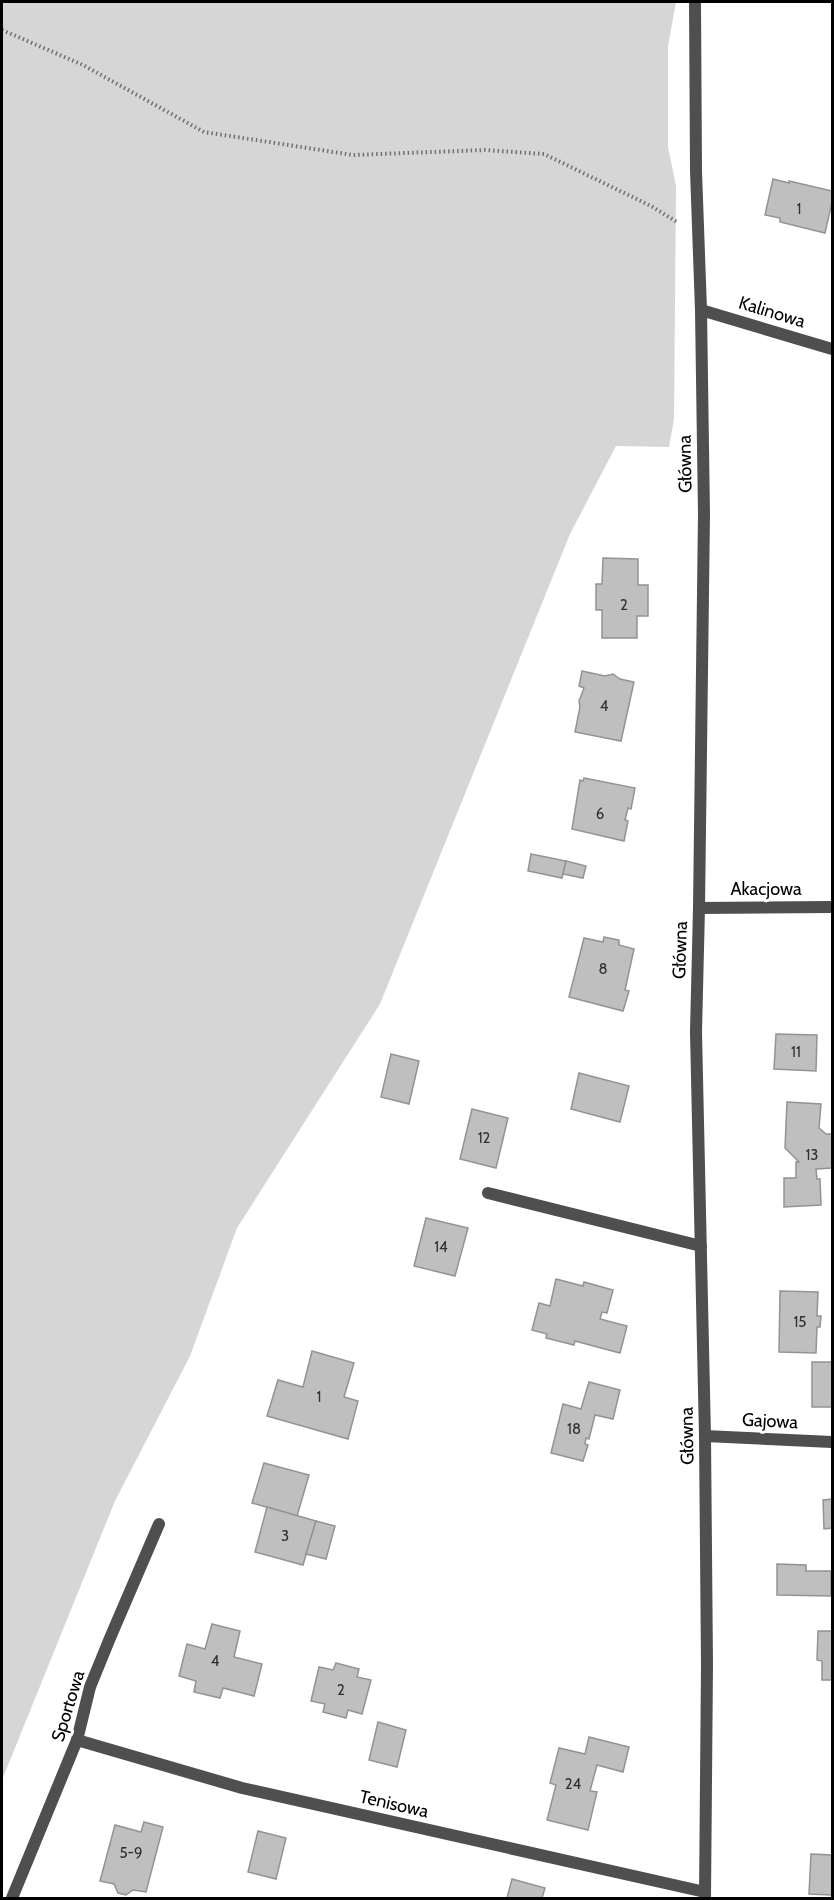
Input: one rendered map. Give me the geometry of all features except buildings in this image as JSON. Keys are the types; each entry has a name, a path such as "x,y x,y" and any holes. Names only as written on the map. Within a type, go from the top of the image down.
{"street":[{"name":"Główna","path":"695,2 704,514 696,1032 705,1436 707,1665 705,1895"},
{"name":"Kalinowa","path":"701,310 832,349"},
{"name":"Akacjowa","path":"699,908 832,907"},
{"path":"488,1193 701,1246"},
{"name":"Gajowa","path":"705,1436 832,1442"},
{"name":"Sportowa","path":"12,1899 77,1740 90,1687 159,1524"},
{"name":"Tenisowa","path":"77,1740 242,1788 705,1895"}],"path":[{"path":"2,30 83,65 204,132 353,155 485,150 544,154 651,206 698,235"}],"shaded area":[{"path":"2,2 676,2 668,46 668,147 676,186 674,419 669,447 616,446 570,534 380,1004 237,1228 190,1356 115,1501 2,1780 3,1463"}]}
